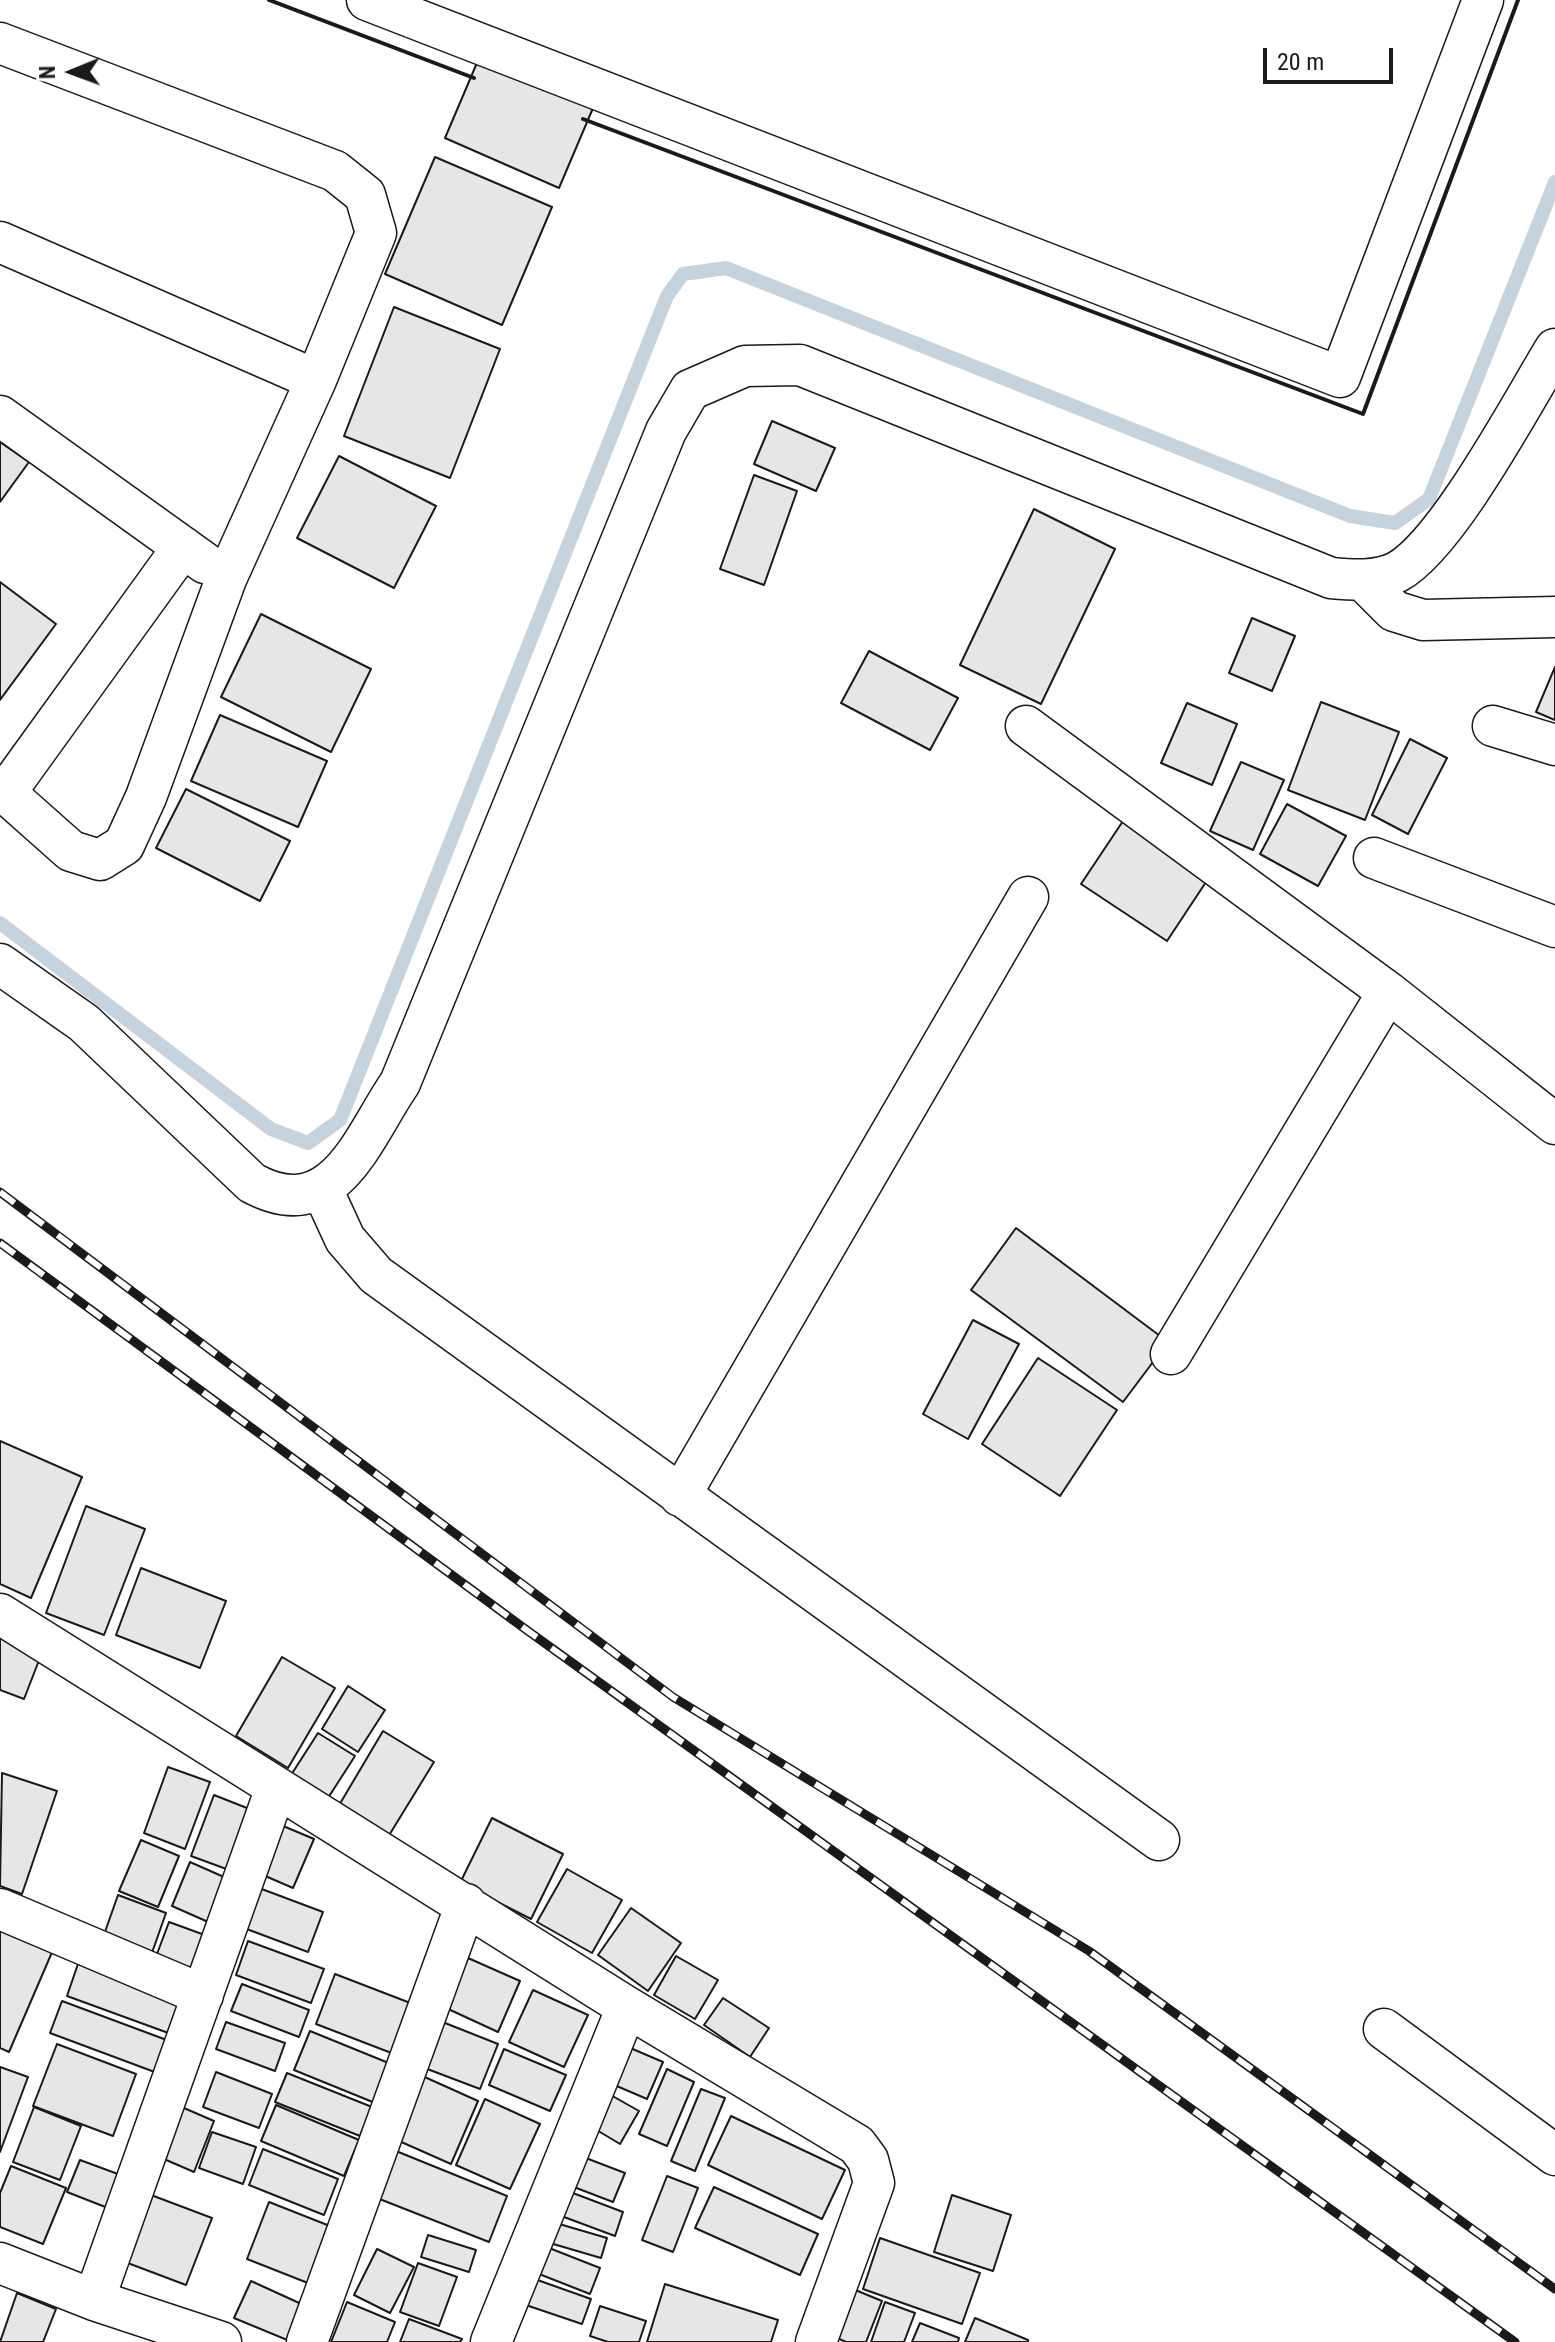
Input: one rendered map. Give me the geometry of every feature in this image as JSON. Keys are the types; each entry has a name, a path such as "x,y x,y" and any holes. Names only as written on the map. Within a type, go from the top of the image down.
{"street":[{"path":"367,0 1340,377 1483,0"},
{"path":"0,43 335,171 365,195 376,233 316,380 226,579 146,797 124,845 100,860 71,851 3,790 183,547"},
{"path":"0,242 316,380"},
{"path":"0,964 84,1023 252,1183 270,1193 288,1195 322,1189 340,1175 357,1155 400,1083 659,446 690,390 745,366 800,365 1331,578 1364,581 1395,573 1423,554 1448,521 1555,349"},
{"path":"0,416 226,579"},
{"path":"1364,581 1394,611 1423,620 1555,617"},
{"path":"1026,726 1388,992 1555,1124"},
{"path":"1493,726 1555,745"},
{"path":"1374,858 1555,927"},
{"path":"680,1496 1028,897"},
{"path":"1171,1354 1388,992"},
{"path":"322,1189 345,1239 376,1275 1159,1840"},
{"path":"0,1614 627,2007 857,2145 868,2160 874,2183 816,2342"},
{"path":"94,2300 276,1788"},
{"path":"307,2342 466,1904"},
{"path":"0,1909 203,1995"},
{"path":"491,2342 627,2007"},
{"path":"1384,2029 1555,2155"},
{"path":"0,2263 94,2300 220,2342"}],"building":[{"path":"482,51 596,101 559,188 445,138"},
{"path":"435,157 552,207 502,325 385,274"},
{"path":"394,307 500,349 450,478 344,436"},
{"path":"772,421 835,448 816,491 754,464"},
{"path":"0,442 29,462 0,502"},
{"path":"339,456 436,506 394,588 297,538"},
{"path":"754,475 797,491 764,585 720,569"},
{"path":"1034,509 1115,549 1041,704 960,665"},
{"path":"0,582 56,624 0,700"},
{"path":"261,614 371,669 331,752 221,697"},
{"path":"1252,618 1295,636 1272,691 1229,673"},
{"path":"869,651 958,698 930,750 841,703"},
{"path":"1555,667 1555,720 1536,712"},
{"path":"1321,702 1399,732 1365,820 1288,790"},
{"path":"1187,703 1237,724 1212,785 1161,763"},
{"path":"220,715 327,761 298,827 191,781"},
{"path":"1410,739 1447,758 1408,834 1372,815"},
{"path":"1241,762 1284,780 1253,850 1210,831"},
{"path":"186,789 290,841 260,901 156,848"},
{"path":"1287,804 1346,836 1318,886 1260,854"},
{"path":"1123,821 1208,879 1167,941 1081,884"},
{"path":"1016,1228 1168,1342 1123,1402 971,1290"},
{"path":"973,1320 1019,1344 968,1439 923,1414"},
{"path":"1038,1358 1117,1410 1060,1496 982,1444"},
{"path":"0,1441 82,1477 31,1598 0,1584"},
{"path":"86,1506 145,1529 104,1635 46,1613"},
{"path":"141,1568 226,1601 200,1668 116,1635"},
{"path":"0,1632 43,1650 24,1699 0,1690"},
{"path":"282,1657 335,1688 288,1768 236,1736"},
{"path":"348,1686 385,1710 358,1752 322,1729"},
{"path":"383,1731 434,1762 388,1837 338,1807"},
{"path":"318,1733 355,1756 328,1798 291,1775"},
{"path":"168,1767 210,1782 185,1849 144,1833"},
{"path":"2,1773 57,1791 22,1894 0,1886"},
{"path":"214,1795 252,1810 229,1870 191,1856"},
{"path":"492,1818 563,1854 531,1919 460,1883"},
{"path":"276,1823 314,1839 293,1888 256,1872"},
{"path":"141,1840 179,1856 158,1907 119,1891"},
{"path":"190,1862 233,1881 215,1925 172,1906"},
{"path":"567,1869 622,1900 592,1953 537,1922"},
{"path":"259,1888 323,1912 308,1952 244,1928"},
{"path":"118,1895 166,1913 148,1964 100,1946"},
{"path":"631,1908 681,1943 648,1991 598,1955"},
{"path":"0,1918 56,1943 9,2052 0,2048"},
{"path":"169,1922 213,1938 198,1978 154,1962"},
{"path":"248,1941 324,1969 311,2003 236,1975"},
{"path":"676,1956 718,1980 695,2019 654,1995"},
{"path":"468,1958 520,1981 498,2032 446,2008"},
{"path":"79,1961 194,2003 182,2038 67,1996"},
{"path":"335,1974 413,2004 394,2054 316,2024"},
{"path":"242,1984 309,2010 299,2037 231,2011"},
{"path":"533,1990 588,2015 564,2067 509,2042"},
{"path":"723,1998 769,2028 750,2057 704,2025"},
{"path":"62,2001 172,2042 160,2074 50,2033"},
{"path":"440,2021 498,2044 480,2089 422,2067"},
{"path":"226,2022 285,2043 275,2071 216,2049"},
{"path":"310,2031 396,2066 380,2105 294,2070"},
{"path":"57,2044 136,2074 113,2136 33,2106"},
{"path":"628,2047 663,2062 647,2099 612,2084"},
{"path":"504,2049 566,2075 550,2111 489,2085"},
{"path":"0,2067 28,2077 0,2152"},
{"path":"667,2069 694,2082 667,2146 639,2134"},
{"path":"216,2072 272,2094 259,2128 203,2107"},
{"path":"287,2073 372,2107 360,2136 275,2102"},
{"path":"418,2074 478,2101 451,2164 390,2137"},
{"path":"701,2089 725,2098 695,2171 671,2161"},
{"path":"609,2094 639,2111 620,2144 590,2126"},
{"path":"485,2099 540,2124 510,2189 456,2165"},
{"path":"177,2105 214,2121 194,2172 157,2156"},
{"path":"276,2105 359,2140 344,2176 261,2141"},
{"path":"34,2107 81,2126 60,2180 13,2162"},
{"path":"731,2116 845,2170 822,2219 708,2165"},
{"path":"212,2132 256,2147 243,2184 199,2168"},
{"path":"263,2149 338,2179 324,2215 249,2185"},
{"path":"396,2151 507,2196 489,2242 377,2198"},
{"path":"578,2155 625,2173 613,2202 566,2184"},
{"path":"80,2160 126,2177 113,2210 67,2192"},
{"path":"11,2166 66,2188 43,2244 0,2227 0,2193"},
{"path":"667,2176 698,2188 673,2252 642,2240"},
{"path":"714,2187 818,2234 800,2275 695,2228"},
{"path":"565,2190 623,2212 615,2236 556,2214"},
{"path":"151,2195 212,2218 186,2285 125,2262"},
{"path":"952,2195 1011,2215 993,2271 934,2252"},
{"path":"269,2202 335,2228 313,2285 247,2259"},
{"path":"549,2221 607,2238 601,2258 543,2241"},
{"path":"428,2235 476,2250 469,2272 421,2257"},
{"path":"880,2238 980,2273 962,2324 863,2289"},
{"path":"544,2246 600,2268 590,2294 534,2272"},
{"path":"377,2249 414,2267 390,2313 354,2295"},
{"path":"418,2263 457,2277 439,2326 400,2312"},
{"path":"529,2277 591,2299 582,2324 520,2303"},
{"path":"251,2281 308,2307 292,2342 234,2318"},
{"path":"665,2284 778,2320 771,2342 647,2342"},
{"path":"848,2287 882,2301 866,2342 846,2342 830,2335"},
{"path":"17,2293 56,2309 43,2342 0,2342"},
{"path":"347,2302 395,2322 387,2342 331,2342"},
{"path":"885,2302 915,2313 904,2342 871,2342"},
{"path":"600,2306 646,2321 639,2342 608,2342 590,2336"},
{"path":"975,2318 1028,2340 1028,2342 965,2342"},
{"path":"409,2319 462,2339 460,2342 400,2342"},
{"path":"920,2323 959,2338 958,2342 912,2342"}],"waterway":[{"path":"0,923 271,1129 308,1143 340,1120 667,296 683,274 726,268 1350,516 1395,523 1429,499 1555,182"}],"railway":[{"path":"0,1192 673,1697 1089,1951 1555,2289"},
{"path":"0,1243 528,1631 1515,2342"}],"wall":[{"path":"269,0 474,78"},
{"path":"583,119 1363,414 1518,0"}]}
